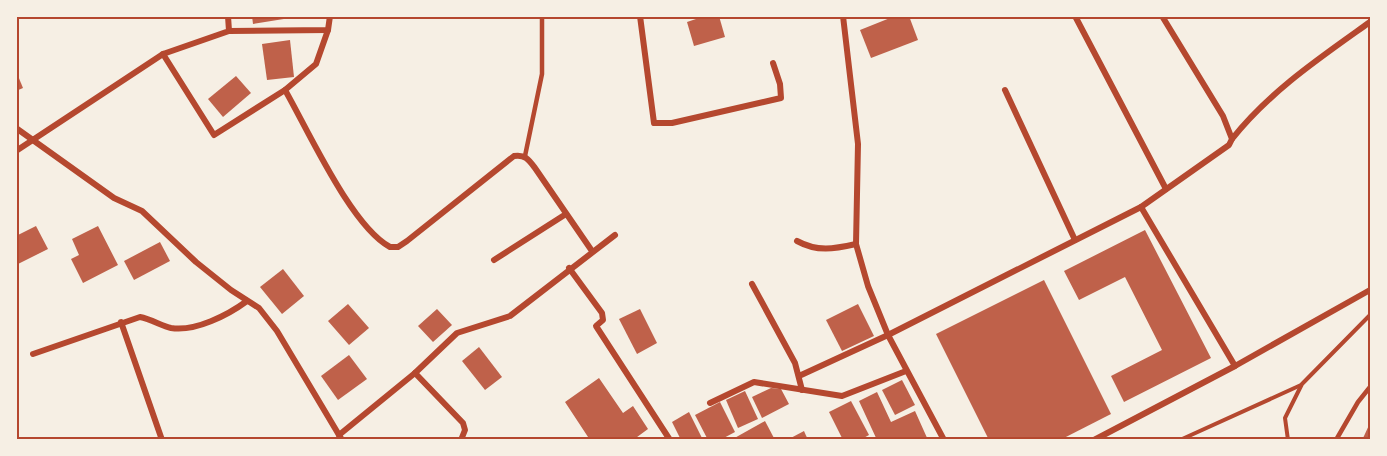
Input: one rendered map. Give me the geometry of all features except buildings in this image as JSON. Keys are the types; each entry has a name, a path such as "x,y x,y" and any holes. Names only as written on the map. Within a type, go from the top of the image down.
{"street":[{"path":"228,16 229,31"},
{"path":"163,54 214,135 285,90 316,64 328,30 330,16"},
{"path":"640,16 654,123 672,123 781,98 780,84 773,63"},
{"path":"843,16 858,144 856,244 868,286 888,335 944,440"},
{"path":"1074,16 1166,189"},
{"path":"1162,16 1228,126 1232,139"},
{"path":"799,376 888,335 1141,207 1229,145 1250,116 1280,89 1371,22"},
{"path":"16,151 163,54 229,31 328,30"},
{"path":"285,90 340,187 375,235 390,247 407,241 514,156 525,156 592,251"},
{"path":"1005,90 1075,240"},
{"path":"16,128 114,198 142,211 196,262 259,308 276,331 340,437 415,373 457,333 510,316 569,268 615,235"},
{"path":"1141,207 1235,366"},
{"path":"494,260 566,214"},
{"path":"797,241 809,247 833,250 856,244"},
{"path":"569,268 602,313 603,320 596,326 670,440"},
{"path":"752,285 795,363 802,390"},
{"path":"1094,440 1235,366 1371,290"},
{"path":"33,354 140,317 158,321 168,327 190,327 234,310 247,301"},
{"path":"121,322 162,440"},
{"path":"710,403 754,382 842,396 906,371"},
{"path":"415,373 463,423 465,429 461,440"}],"lane":[{"path":"525,156 542,74 542,16"},
{"path":"1336,440 1358,402 1371,387"}],"path":[{"path":"1288,440 1285,418 1302,384 1371,315"},
{"path":"1180,440 1302,384"}]}
